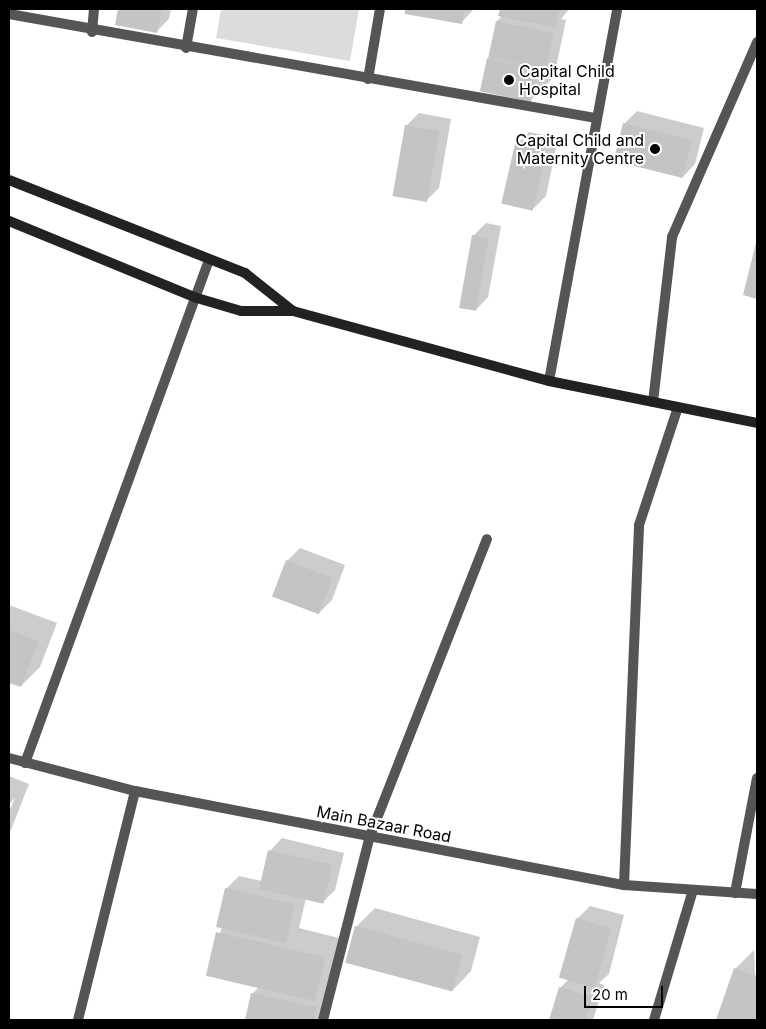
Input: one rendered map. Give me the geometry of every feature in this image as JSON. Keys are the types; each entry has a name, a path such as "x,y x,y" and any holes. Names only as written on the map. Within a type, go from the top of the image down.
{"street":[{"path":"92,32 94,9"},
{"path":"186,48 193,9"},
{"path":"368,79 380,9"},
{"path":"549,381 595,118 617,9"},
{"path":"9,14 92,32 595,118"},
{"path":"653,402 672,236 757,42"},
{"path":"9,180 244,273 294,311"},
{"path":"9,221 197,298 241,311 294,311 549,381 757,423"},
{"path":"25,763 197,298 209,260"},
{"path":"624,885 639,525 678,407"},
{"path":"323,1020 370,836 487,539"},
{"name":"Main Bazaar Road","path":"9,758 135,791 624,885 757,894"},
{"path":"735,893 757,778"},
{"path":"78,1020 135,791"},
{"path":"654,1020 693,890"}],"shaded area":[{"path":"221,9 359,9 350,61 216,38"}],"building":[{"path":"118,9 162,9 157,33 115,25"},
{"path":"405,9 465,9 462,24 405,14"},
{"path":"500,9 559,9 555,27 498,16"},
{"path":"496,21 554,33 546,69 488,57"},
{"name":"Capital Child Hospital","path":"487,58 538,69 531,102 480,91"},
{"path":"623,123 692,140 682,178 614,161"},
{"path":"405,125 439,131 427,202 392,196"},
{"path":"515,144 546,151 532,211 501,203"},
{"path":"472,235 489,238 476,311 459,308"},
{"path":"757,239 757,299 743,295"},
{"path":"286,560 333,578 319,614 272,596"},
{"path":"9,630 39,641 21,687 9,683"},
{"path":"268,850 332,865 323,904 259,889"},
{"path":"225,888 295,904 286,943 216,927"},
{"path":"576,918 612,928 594,988 559,978"},
{"path":"355,926 462,955 452,991 345,963"},
{"path":"216,932 325,957 315,1001 206,976"},
{"path":"734,968 757,976 757,1020 716,1020"},
{"path":"559,987 593,997 585,1020 549,1020"},
{"path":"251,993 317,1007 314,1020 245,1020"}],"place":[{"name":"Capital Child Hospital","path":"509,80"},
{"name":"Capital Child and Maternity Centre","path":"655,149"}]}
